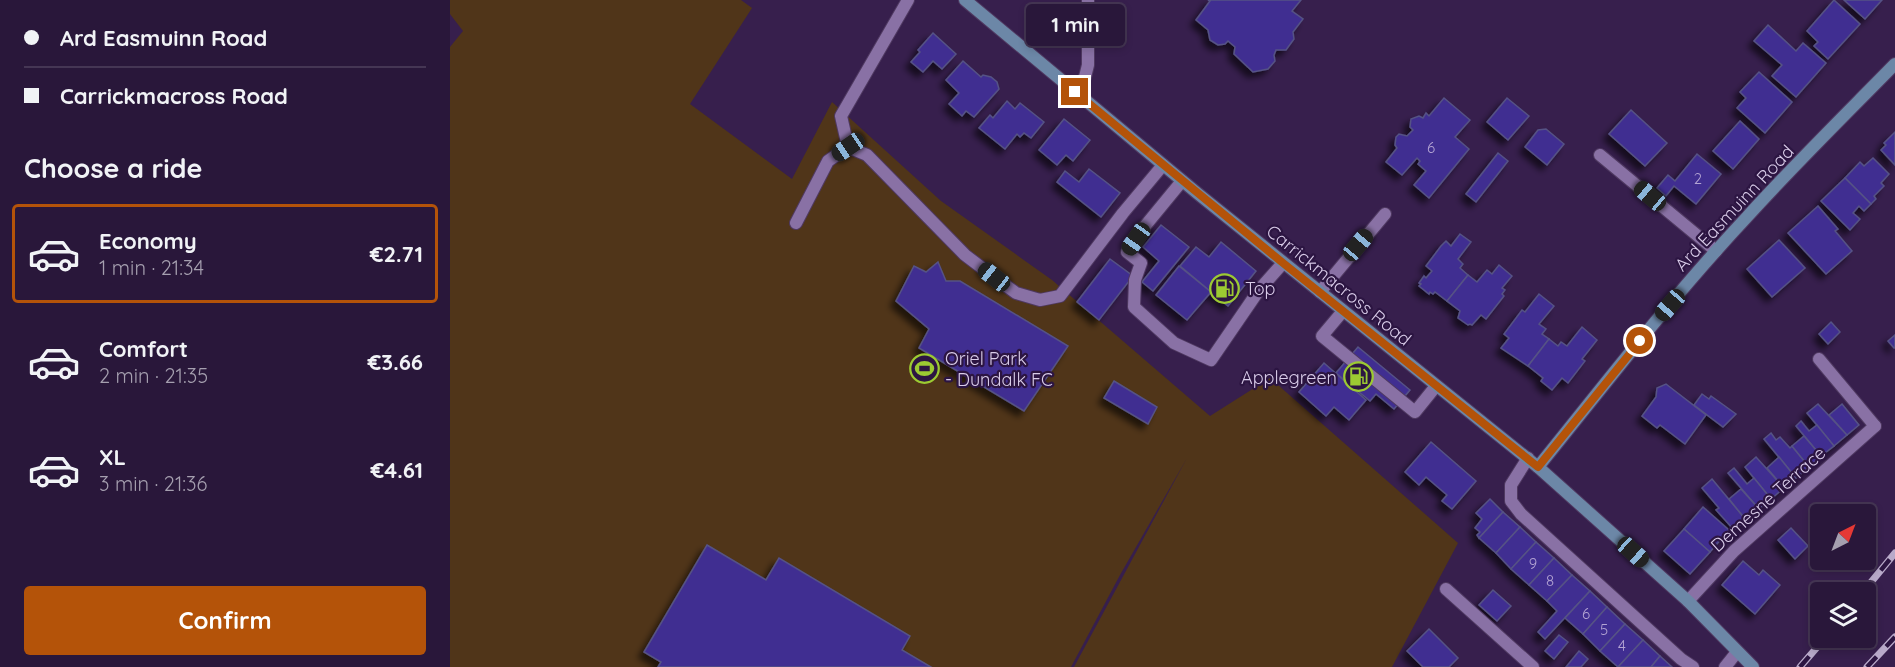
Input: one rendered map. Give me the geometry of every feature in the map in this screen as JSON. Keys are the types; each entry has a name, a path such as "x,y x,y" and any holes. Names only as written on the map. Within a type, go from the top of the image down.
{"main road":[{"name":"Carrickmacross Road","path":"965,0 1182,181 1528,458 1688,601 1740,654"},
{"name":"Ard Easmuinn Road","path":"1538,467 1654,323 1746,217 1895,64"},
{"path":"1740,654 1753,667"}],"street":[{"path":"848,147 841,116 908,0"},
{"path":"1075,92 1085,77 1088,65 1088,0"},
{"path":"848,147 867,155 965,255 1016,293 1040,300 1060,296 1163,165"},
{"path":"796,223 828,161 848,147"},
{"path":"1600,154 1716,251"},
{"path":"1182,181 1127,252 1141,263 1135,280 1134,308 1174,343 1210,360 1259,290 1283,263"},
{"path":"1320,292 1384,214"},
{"path":"1343,311 1322,336 1415,412 1436,386"},
{"name":"Demesne Terrace","path":"1688,601 1734,551 1875,426 1819,360"},
{"path":"1528,458 1511,485 1511,501 1521,514 1681,659 1693,667"},
{"path":"1446,589 1533,667"},
{"path":"1725,667 1740,654"}],"shaded area":[{"path":"450,0 741,0 752,8 690,104 792,179 832,102 941,201 1052,280 1210,416 1270,378 1458,543 1392,667 1074,667 1187,458 1120,575 1071,667 450,667 450,47 463,31 450,14"}],"building":[{"path":"1208,0 1301,0 1292,11 1303,19 1293,32 1294,39 1286,50 1276,50 1275,61 1268,69 1253,72 1234,54 1235,47 1228,41 1218,45 1210,40 1208,30 1196,20 1210,1"},
{"path":"1834,0 1860,24 1828,59 1814,46 1818,42 1807,31"},
{"path":"1844,0 1882,0 1865,19"},
{"path":"1768,25 1796,51 1803,43 1826,63 1796,97 1772,76 1782,65 1754,41"},
{"path":"933,33 956,54 942,69 933,61 923,72 911,62"},
{"path":"963,61 981,77 983,75 991,77 997,82 999,89 974,117 966,111 962,116 949,104 959,93 946,80"},
{"path":"1759,72 1792,102 1765,133 1737,108 1746,98 1740,92"},
{"path":"1444,98 1470,120 1455,137 1469,149 1429,198 1414,185 1426,171 1418,164 1420,161 1417,158 1402,175 1386,162 1397,148 1396,137 1399,134 1407,136 1413,130 1410,127 1411,119 1419,116 1423,118 1426,113 1429,116"},
{"path":"1507,98 1529,116 1508,140 1487,122"},
{"path":"1007,101 1015,109 1020,103 1044,122 1031,138 1024,133 1020,137 1017,134 1005,149 979,128 990,115 993,118"},
{"path":"1631,110 1667,143 1645,166 1609,134"},
{"path":"1064,119 1090,140 1073,161 1066,155 1057,165 1039,150"},
{"path":"1740,121 1759,139 1733,169 1713,151"},
{"path":"1546,129 1564,144 1547,165 1525,147 1538,130"},
{"path":"1895,132 1895,165 1881,150 1886,145 1884,143"},
{"path":"1498,153 1508,161 1476,202 1466,194"},
{"path":"1697,154 1721,174 1696,204 1674,186 1666,196 1657,188 1668,175 1675,181"},
{"path":"1873,158 1889,174 1881,183 1884,186 1874,196 1876,199 1871,204 1845,178 1860,162 1864,166"},
{"path":"1089,169 1120,193 1101,217 1057,182 1065,171 1079,182"},
{"path":"1845,178 1871,204 1864,211 1859,206 1853,213 1860,219 1850,230 1821,201"},
{"path":"1818,206 1838,229 1835,231 1852,251 1826,274 1788,233"},
{"path":"1161,225 1189,247 1153,291 1142,282 1159,261 1143,247"},
{"path":"1460,234 1471,242 1458,259 1463,264 1460,268 1468,275 1447,301 1435,292 1429,294 1419,286 1421,284 1419,283 1432,271 1426,266 1441,246 1446,241 1451,246"},
{"path":"1779,240 1805,268 1772,297 1747,269"},
{"name":"Top","path":"1221,242 1256,271 1228,306 1180,266 1196,247 1209,257"},
{"path":"1110,259 1133,276 1099,320 1077,302"},
{"path":"938,262 946,281 960,281 1068,346 1024,411 919,348 929,329 896,301 914,266 926,272"},
{"path":"1499,265 1512,276 1502,288 1505,290 1502,294 1504,296 1486,319 1481,315 1472,325 1468,325 1458,318 1460,311 1447,301 1468,275 1477,282 1487,270 1492,274"},
{"path":"1179,266 1211,292 1187,320 1156,295"},
{"path":"1539,294 1554,306 1539,324 1546,329 1542,334 1549,339 1528,366 1501,348 1509,338 1504,334 1522,310 1525,312"},
{"path":"1831,322 1840,332 1828,344 1819,334"},
{"path":"1582,327 1597,340 1582,359 1585,361 1568,383 1562,378 1552,390 1541,381 1543,378 1528,366 1549,339 1558,346 1561,342 1567,346"},
{"path":"1895,335 1895,348 1894,348 1888,341"},
{"path":"1358,347 1410,390 1394,409 1376,394 1370,401 1336,373"},
{"path":"1324,363 1366,400 1349,420 1334,407 1326,416 1299,392"},
{"path":"1114,381 1157,407 1148,424 1104,398"},
{"path":"1666,384 1706,415 1685,444 1660,425 1657,428 1642,416 1656,397 1657,388"},
{"path":"1702,394 1709,399 1711,396 1736,414 1723,427 1694,405"},
{"path":"1818,404 1847,435 1834,446 1807,413"},
{"path":"1842,404 1859,425 1847,435 1829,415"},
{"path":"1801,421 1809,431 1817,425 1834,446 1821,456 1796,426"},
{"path":"1771,433 1776,440 1780,437 1790,448 1792,446 1809,467 1796,478 1764,439"},
{"path":"1804,436 1821,456 1809,467 1792,446"},
{"path":"1431,442 1476,481 1452,509 1442,501 1447,495 1426,477 1419,485 1405,472"},
{"path":"1756,457 1784,488 1771,499 1745,467"},
{"path":"1779,457 1796,478 1784,488 1767,468"},
{"path":"1734,468 1747,484 1754,478 1771,499 1759,509 1728,473"},
{"path":"1712,479 1746,520 1734,530 1716,510 1719,508 1702,488"},
{"path":"1741,489 1759,509 1746,520 1729,499"},
{"path":"1490,499 1503,512 1479,538 1477,535 1480,532 1475,528 1482,519 1476,513"},
{"path":"1703,507 1729,530 1710,552 1684,529"},
{"path":"1503,512 1520,527 1496,553 1479,538"},
{"path":"1520,527 1536,542 1511,569 1496,553"},
{"path":"1791,528 1808,546 1795,559 1778,540"},
{"path":"1684,529 1710,552 1690,574 1664,551"},
{"path":"1536,542 1554,558 1529,585 1511,569"},
{"path":"707,545 766,580 779,558 910,636 902,650 931,667 658,667 661,662 644,652"},
{"path":"1554,558 1572,575 1547,601 1529,585"},
{"path":"1743,561 1759,575 1763,570 1780,585 1755,614 1722,585"},
{"path":"1572,575 1590,591 1545,639 1538,632 1557,611 1547,601"},
{"path":"1493,590 1511,606 1497,621 1479,605"},
{"path":"1590,591 1607,607 1583,634 1565,618"},
{"path":"1607,607 1625,624 1600,651 1583,634"},
{"path":"1625,624 1643,640 1618,667 1600,651"},
{"path":"1429,629 1458,658 1449,667 1423,667 1407,651"},
{"path":"1559,635 1568,642 1554,659 1545,651"},
{"path":"1643,640 1660,656 1651,667 1618,667"},
{"path":"1579,651 1588,659 1581,667 1566,667"},
{"path":"1660,656 1672,667 1651,667"}],"railway":[{"path":"1871,582 1895,553"},
{"path":"1867,667 1895,637"},
{"path":"1800,667 1816,648"}],"place":[{"name":"Top","path":"1224,288"},
{"name":"Oriel Park - Dundalk FC","path":"924,368"},
{"name":"Applegreen","path":"1358,377"}],"route":[{"path":"1075,92 1283,263 1538,467 1640,341"}]}
